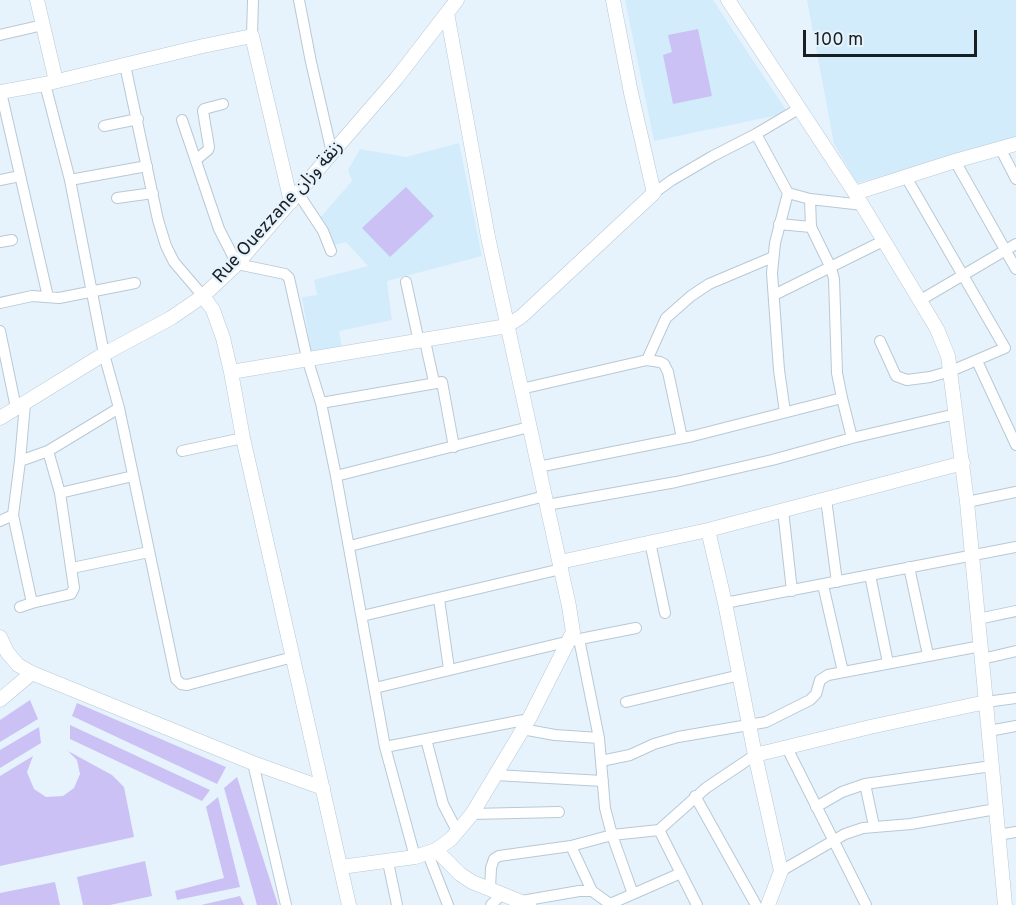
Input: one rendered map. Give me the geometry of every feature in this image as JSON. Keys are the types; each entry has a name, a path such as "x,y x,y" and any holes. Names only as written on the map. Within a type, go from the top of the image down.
{"street":[{"path":"37,0 69,180 104,354 118,408 176,679 181,684 187,685 293,657"},
{"path":"254,0 252,36 294,198 323,231 331,250"},
{"path":"299,0 320,105 333,153"},
{"name":"Rue Ouezzane زنقة وزان","path":"0,418 104,354 171,318 203,296 237,264 333,153 396,79 446,7 458,0"},
{"path":"613,0 654,194"},
{"path":"728,0 859,199 944,343 951,371 963,464 998,835 1008,902"},
{"path":"446,7 476,175 507,326 573,632 599,738 605,808 633,894"},
{"path":"0,35 43,25"},
{"path":"48,297 20,176 5,132 1,92 51,83 252,36"},
{"path":"125,65 158,220 174,262 213,310 223,338 243,438 349,905"},
{"path":"197,159 206,153 209,147 203,111 223,104"},
{"path":"231,372 507,326 522,316 672,180 800,108"},
{"path":"104,126 138,119"},
{"path":"182,120 219,229 237,264 287,275 321,403 350,546 385,747 401,812 426,854 448,905"},
{"path":"756,134 788,193 773,257 779,370 785,412"},
{"path":"788,193 810,199 859,199 906,177 1016,144"},
{"path":"1000,148 1016,179"},
{"path":"955,161 1016,269"},
{"path":"69,180 147,166"},
{"path":"0,180 20,176"},
{"path":"906,177 1005,348"},
{"path":"117,198 153,193"},
{"path":"810,199 811,227 831,268 835,300 837,373 852,438"},
{"path":"779,224 811,227"},
{"path":"0,242 12,240"},
{"path":"774,295 883,242"},
{"path":"919,301 1016,244"},
{"path":"647,360 666,318 691,296 709,284 773,257"},
{"path":"406,282 434,382"},
{"path":"0,303 32,296 59,298 135,283"},
{"path":"0,331 20,406 20,461 13,516 32,603"},
{"path":"880,341 896,376 915,379 951,371 1016,344"},
{"path":"521,389 647,360 660,362 664,364 668,372 682,438"},
{"path":"977,361 1015,442"},
{"path":"321,403 440,381 443,383 454,447"},
{"path":"538,467 682,438 842,398"},
{"path":"20,461 48,451 118,408"},
{"path":"350,546 546,500 686,480 956,414"},
{"path":"336,476 529,428"},
{"path":"182,451 243,438"},
{"path":"20,607 71,594 74,588 60,493 48,451"},
{"path":"362,616 439,599 560,565 708,530 963,464"},
{"path":"60,493 133,476"},
{"path":"967,502 1016,492"},
{"path":"826,499 837,582"},
{"path":"783,510 792,591"},
{"path":"0,521 13,516"},
{"path":"708,530 781,871 768,905"},
{"path":"650,542 665,613"},
{"path":"725,603 1016,547"},
{"path":"72,568 149,552"},
{"path":"909,567 928,655"},
{"path":"870,575 888,663"},
{"path":"823,585 843,672"},
{"path":"439,599 449,669"},
{"path":"978,619 1016,612"},
{"path":"375,688 575,640 636,628"},
{"path":"0,637 7,652 18,665 32,673 254,763 323,788"},
{"path":"341,867 388,862 426,854 451,839 472,814 575,640"},
{"path":"601,761 630,755 654,744 678,737 772,720 810,700 816,694 823,678 843,672 928,655 1016,651"},
{"path":"0,700 32,673"},
{"path":"626,702 740,675"},
{"path":"491,905 496,892 491,868 494,859 499,856 572,846 612,835 659,830 695,796 738,764 755,755 786,746 986,702 1016,698"},
{"path":"385,747 526,724 555,735 599,738"},
{"path":"988,731 1016,726"},
{"path":"426,739 443,804 458,831"},
{"path":"786,746 866,905"},
{"path":"254,763 286,905"},
{"path":"816,807 842,792 865,784 992,766"},
{"path":"495,775 603,781"},
{"path":"865,784 874,826"},
{"path":"695,796 756,905"},
{"path":"781,871 854,830 874,826 910,824 996,809"},
{"path":"472,814 559,812"},
{"path":"659,830 697,905"},
{"path":"998,835 1016,832"},
{"path":"572,846 592,891 611,904 681,873"},
{"path":"426,854 496,892 525,903 592,891"},
{"path":"388,862 397,905"}],"shaded area":[{"path":"625,0 713,0 788,113 654,141"},
{"path":"807,0 1016,0 1016,142 857,183 834,144"},
{"path":"698,29 712,96 673,104 663,55 672,52 668,35"},
{"path":"459,143 482,256 387,281 392,320 339,331 342,348 311,351 302,297 317,295 314,280 368,266 346,242 334,245 319,219 352,181 348,170 360,149 406,157"},
{"path":"406,187 434,216 390,257 362,228"},
{"path":"30,700 38,719 0,742 0,720"},
{"path":"77,703 226,767 217,784 72,716"},
{"path":"70,725 210,790 202,801 70,739"},
{"path":"39,727 41,743 0,768 0,750"},
{"path":"68,751 112,775 124,787 134,837 0,866 0,776 33,756 27,772 34,789 46,797 63,796 74,788 80,774 77,760"},
{"path":"237,777 278,905 257,905 224,788"},
{"path":"218,797 240,887 177,900 175,891 224,878 206,807"},
{"path":"145,861 152,896 110,905 83,905 77,877"},
{"path":"55,882 60,905 0,905 0,893"},
{"path":"240,896 244,905 201,905"}]}
